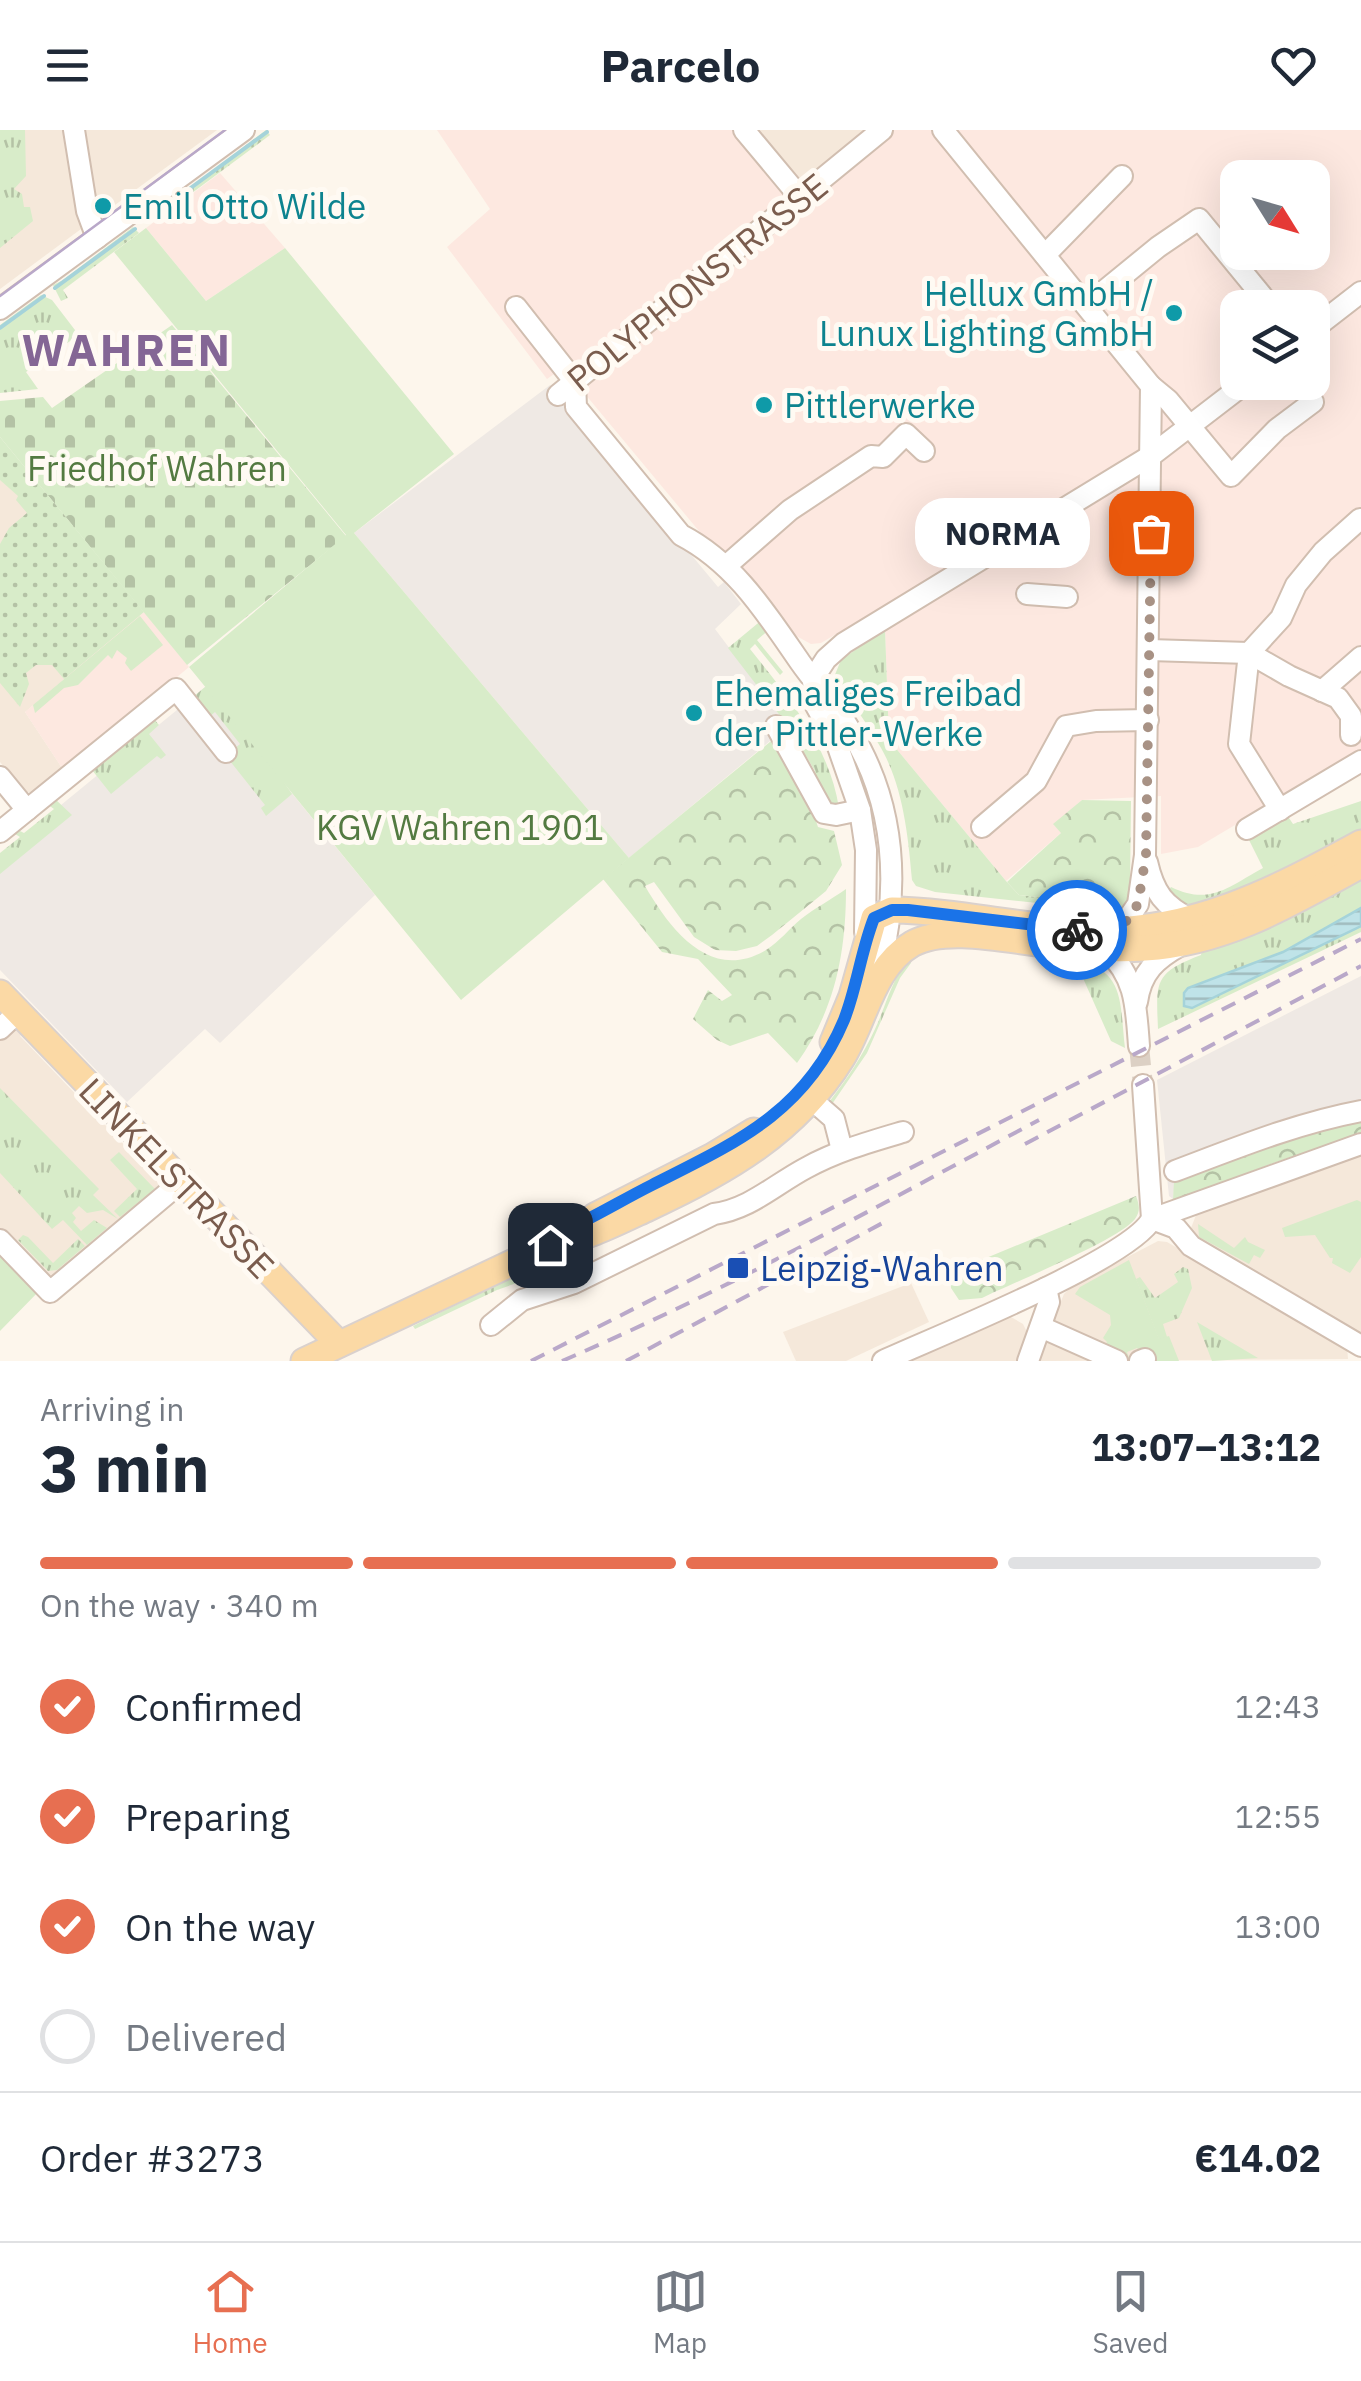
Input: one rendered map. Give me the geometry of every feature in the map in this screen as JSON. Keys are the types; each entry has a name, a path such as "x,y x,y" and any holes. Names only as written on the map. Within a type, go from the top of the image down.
{"main road":[{"path":"304,1361 347,1352 550,1245 570,1228 734,1145 776,1114 796,1094 834,1042 852,996 864,943 880,914 1068,929 1113,939 1192,920 1260,896 1361,843"},
{"path":"550,1245 579,1240 721,1173 778,1133 811,1099 851,1042 877,980 908,947 932,936 1182,944 1225,933 1271,914 1361,864"},
{"name":"LINKELSTRASSE","path":"6,1011 347,1352"}],"street":[{"path":"74,130 86,212 97,238"},
{"path":"0,309 244,130"},
{"path":"744,130 799,196"},
{"name":"POLYPHONSTRASSE","path":"566,389 882,130"},
{"path":"943,130 1151,386 1231,476 1312,402"},
{"path":"1045,254 1122,176"},
{"path":"1087,305 1199,219 1257,290"},
{"path":"1330,316 1360,293"},
{"path":"516,307 587,422 681,535 705,547 726,566 778,626 853,734 879,794 891,848 880,914 877,980"},
{"path":"1140,1046 1136,1008 1113,939 1138,904 1146,855 1151,386"},
{"path":"880,914 860,810 837,744 816,706 813,679 826,659 844,643 1152,456 1226,400"},
{"path":"726,566 790,510 871,456 883,456 906,434 924,451"},
{"path":"1280,810 1239,744 1249,653 1281,618 1296,585 1323,552 1360,518"},
{"path":"1028,594 1067,597"},
{"path":"1149,650 1249,653 1330,694 1361,699"},
{"path":"1330,694 1361,657"},
{"path":"0,832 176,689 226,752"},
{"path":"1330,694 1351,716 1352,736"},
{"path":"982,828 1036,781 1066,726 1096,720 1148,720"},
{"path":"776,726 824,813 860,810"},
{"path":"1247,829 1361,761"},
{"path":"0,778 27,810"},
{"path":"1146,855 1156,894 1173,910 1192,920"},
{"path":"880,914 932,936"},
{"path":"1136,1008 1144,975 1182,944"},
{"path":"883,1361 1046,1288 1146,1229 1152,1219 1142,1085"},
{"path":"811,1099 834,1119 842,1150"},
{"path":"1175,1171 1329,1117 1361,1111"},
{"path":"491,1325 522,1300 574,1283 714,1214 736,1211 842,1150 903,1132"},
{"path":"1152,1219 1361,1144"},
{"path":"0,1240 50,1292 181,1182"},
{"path":"1152,1219 1176,1228 1190,1246 1361,1346"},
{"path":"1028,1361 1050,1302 1046,1288"},
{"path":"1041,1327 1116,1361"},
{"path":"1354,1361 1361,1355"}],"shaded area":[{"path":"0,130 67,130 81,229 0,289"},
{"path":"81,130 217,130 104,213 94,206"},
{"path":"437,130 732,130 793,201 882,130 1361,130 1361,750 1198,847 1161,854 1161,796 1082,800 1054,825 1062,832 1006,881 889,740 885,629 897,598 821,643 811,644 778,626 575,382 584,374 574,360 547,379 447,247 490,209"},
{"path":"752,130 871,130 800,188"},
{"path":"220,173 285,248 206,301 146,228"},
{"path":"550,385 718,587 724,582 741,604 715,629 788,726 629,858 354,533"},
{"path":"0,448 140,616 25,712 64,771 36,793 25,792 0,762"},
{"path":"144,612 189,667 64,771 25,712"},
{"path":"205,687 375,895 220,1043 205,1029 127,1102 0,970 0,855"},
{"path":"1361,976 1361,1121 1259,1149 1175,1180 1173,1199 1169,1196 1157,1080"},
{"path":"0,1008 23,1032 20,1036 152,1174 156,1171 163,1183 162,1190 53,1278 43,1274 0,1229"},
{"path":"1361,1148 1361,1337 1194,1239 1191,1228 1198,1210"},
{"path":"1158,1241 1167,1242 1347,1346 1348,1359 1036,1361 1064,1294 1072,1286"},
{"path":"911,1283 929,1322 846,1361 796,1361 783,1332"},
{"path":"997,1317 1011,1317 1023,1324 1030,1338 1021,1361 904,1361"}],"green space":[{"path":"0,130 25,130 26,176 14,189 22,194 24,207 30,207 33,221 0,248"},
{"path":"266,130 270,135 161,216 158,212"},
{"path":"133,227 139,233 63,290 68,298 61,301 53,285"},
{"name":"KGV Wahren 1901","path":"146,228 206,301 285,248 454,454 354,533 629,858 461,1000 189,667 346,535 114,252"},
{"path":"41,295 52,300 75,330 73,339 26,372 38,389 0,393 0,325"},
{"name":"Friedhof Wahren","path":"172,325 346,536 187,665 0,437 0,401 43,397 52,408"},
{"path":"0,437 144,612 64,679 52,665 36,665 26,673 29,684 20,707 0,683 0,544 9,528 27,513 16,500 18,496 0,480"},
{"path":"140,616 163,645 131,671 125,663 127,658 117,650 112,659 108,655 78,685 64,688 35,713 33,705"},
{"path":"763,619 770,629 757,640 783,672 780,675 755,644 750,649 816,743 839,808 828,808 811,777 815,771 788,726 728,648"},
{"path":"885,629 889,740 1006,881 1019,895 1118,906 1130,886 1129,904 1122,912 935,892 916,886 893,775 873,734 834,677 841,660"},
{"path":"218,686 292,794 266,816 261,808 265,805 226,756 240,744 215,712 208,718 192,698 205,687"},
{"path":"154,719 159,725 149,734 166,755 161,759 157,756 111,794 92,770"},
{"path":"776,737 803,782 818,827 834,831 842,865 826,891 757,946 736,951 715,950 694,937 654,882 645,886 680,934 710,956 727,960 766,950 801,919 846,889 844,936 836,980 821,1022 797,1063 768,1033 730,1046 693,1019 708,990 722,1001 732,995 698,959 662,952 603,879"},
{"path":"54,798 72,815 0,874 0,853 20,837 12,832 16,829 24,833 54,809 47,804"},
{"path":"1082,800 1131,801 1130,886 1119,906 1019,895 1007,882 1061,833 1053,824"},
{"path":"1361,801 1361,834 1294,872 1192,909 1165,895 1171,887 1197,895 1218,892 1263,868 1246,834 1285,812 1293,824"},
{"path":"1361,873 1361,932 1158,1029 1158,989 1174,967 1201,955 1202,949"},
{"path":"910,959 867,1053 830,1107 829,1102 865,1048 894,983"},
{"path":"1080,963 1106,973 1113,983 1121,1006 1125,1048 1111,1041 1078,967"},
{"path":"0,1088 99,1189 93,1195 118,1219 103,1210 87,1213 79,1206 72,1213 76,1218 73,1222 81,1231 94,1220 107,1228 87,1245 63,1220 52,1229 0,1173"},
{"path":"1361,1121 1361,1136 1269,1165 1181,1203 1173,1199 1174,1181 1259,1149"},
{"path":"119,1152 155,1189 120,1217 114,1211 137,1189 110,1160"},
{"path":"1136,1196 1139,1208 1135,1219 1087,1249 982,1298 959,1300 951,1288 950,1273"},
{"path":"1357,1200 1361,1202 1361,1257 1350,1273 1332,1263 1333,1258 1315,1235 1285,1237 1282,1228"},
{"path":"1198,1224 1234,1248 1245,1237 1265,1250 1260,1258 1254,1255 1249,1264 1199,1237"},
{"path":"23,1235 53,1263 78,1239 85,1246 57,1270 48,1271 18,1240"},
{"path":"0,1256 32,1289 41,1289 0,1331"},
{"path":"573,1257 576,1262 497,1290 415,1329 413,1326 505,1281"},
{"path":"1129,1260 1159,1339 1169,1336 1179,1361 1148,1361 1137,1348 1127,1352 1129,1358 1124,1360 1102,1350 1107,1342 1103,1338 1111,1325 1110,1315 1075,1294 1080,1287"},
{"path":"1183,1267 1188,1269 1192,1288 1179,1318 1163,1324 1167,1337 1159,1340 1136,1279 1140,1277 1155,1298 1178,1282 1174,1274"},
{"path":"1197,1322 1258,1358 1212,1361"}],"water":[{"path":"1361,908 1361,926 1192,1008 1184,1006 1188,988 1283,952"}],"waterway":[{"path":"158,212 267,132"},
{"path":"55,288 135,229"},
{"path":"0,328 44,296"}],"tunnel":[{"path":"1139,1046 1143,1085"}],"tram line":[{"path":"0,296 225,130"}],"railway":[{"path":"531,1361 1361,939"},
{"path":"1025,1144 1361,966"},
{"path":"562,1361 744,1276 1039,1120"},
{"path":"626,1361 890,1219"}],"way so far":[{"path":"1077,930 1120,930 1138,904 1146,855 1151,533"}],"place":[{"name":"Emil Otto Wilde","path":"103,206"},
{"name":"Hellux GmbH / Lunux Lighting GmbH","path":"1174,313"},
{"name":"Pittlerwerke","path":"764,405"},
{"name":"NORMA","path":"1151,533"},
{"name":"Ehemaliges Freibad der Pittler-Werke","path":"694,713"},
{"name":"Leipzig-Wahren","path":"738,1268"}],"district":[{"name":"WAHREN","path":"127,349"}],"route":[{"path":"550,1245 570,1228 734,1145 796,1094 834,1042 844,1020 874,918 892,910 908,910 1077,930"}]}
